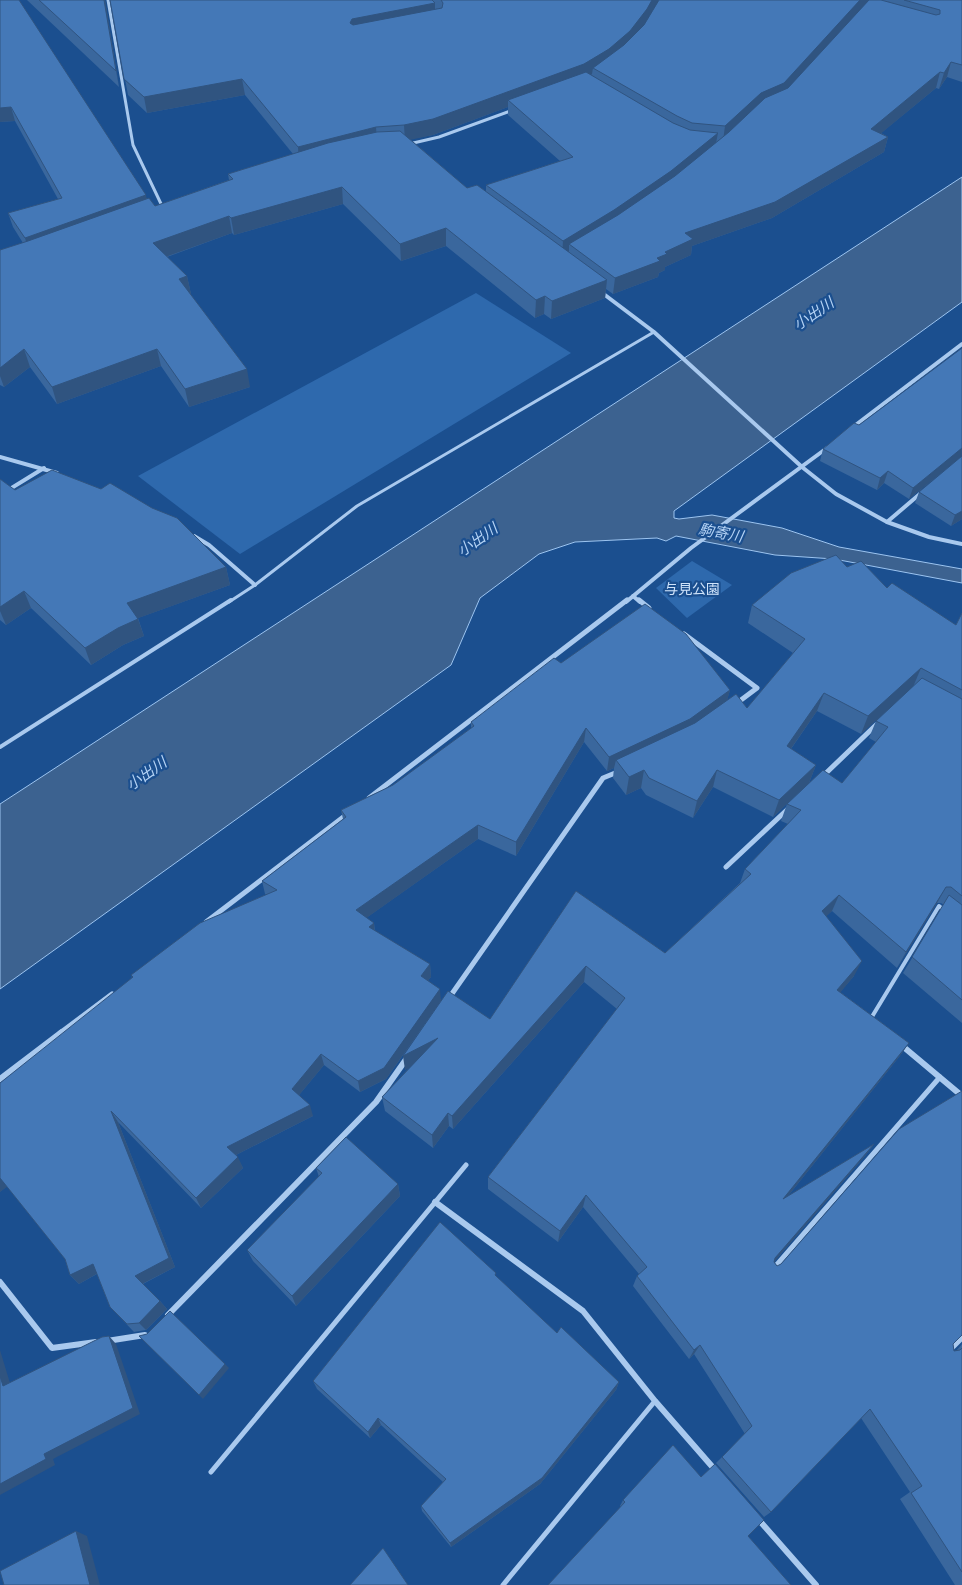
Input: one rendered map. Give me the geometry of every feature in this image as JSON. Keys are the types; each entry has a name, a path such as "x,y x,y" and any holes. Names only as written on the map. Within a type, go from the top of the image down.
{"street":[{"path":"108,0 133,145 163,208"},
{"path":"413,150 405,144 439,137 522,107"},
{"path":"154,211 172,205"},
{"path":"600,290 660,337 793,460 836,494 887,522 929,537 962,544"},
{"path":"846,433 962,344"},
{"path":"364,802 633,596 692,548 830,445"},
{"path":"0,457 44,468 62,475"},
{"path":"0,496 44,468"},
{"path":"887,522 924,491"},
{"path":"192,536 209,545 255,585"},
{"path":"633,596 656,614"},
{"path":"680,631 757,688 735,705"},
{"path":"819,779 884,718"},
{"path":"444,1005 603,778 629,766"},
{"path":"726,867 790,806"},
{"path":"198,928 348,814"},
{"path":"0,1079 119,988"},
{"path":"870,1020 878,1026"},
{"path":"893,1039 962,1096"},
{"path":"162,1321 376,1102 410,1054"},
{"path":"435,1202 584,1311 655,1401 720,1474"},
{"path":"1,1283 52,1348 148,1335"},
{"path":"752,1511 816,1585"}],"lane":[{"path":"0,747 255,585 357,506 654,332"},
{"path":"870,1020 939,906 946,912"},
{"path":"771,1272 940,1077"},
{"path":"211,1472 466,1165"},
{"path":"945,1356 962,1338"},
{"path":"503,1585 655,1401"}],"green space":[{"path":"476,293 571,353 240,554 138,476"},
{"name":"与見公園","path":"692,561 732,585 687,618 656,588"}],"water":[{"path":"962,177 962,302 674,511 674,518 712,515 782,528 839,547 962,569 962,583 834,559 775,555 676,536 666,541 657,538 575,542 539,554 480,598 451,665 0,989 0,804"}],"building":[{"path":"0,0 19,0 146,195 25,238 8,213 62,198 11,107 0,108"},
{"path":"39,0 104,0 116,71"},
{"path":"110,0 432,0 435,3 352,19 350,23 353,25 442,8 443,3 441,0 652,0 630,31 609,49 584,64 433,119 404,125 376,127 298,147 242,79 144,97 124,79"},
{"path":"659,0 860,0 784,83 761,93 725,126 692,123 593,68 624,45 644,25"},
{"path":"869,0 881,0 936,15 940,14 940,10 904,0 962,0 962,65 951,62 944,73 940,72 871,129 888,137 775,202 685,233 693,239 665,252 667,254 657,258 660,261 615,278 569,244 618,215 675,176 729,132 765,98 788,88"},
{"path":"586,72 673,123 690,130 718,133 671,171 614,210 563,241 486,185 573,157 508,100"},
{"path":"400,131 467,188 477,185 607,280 552,301 545,296 536,300 446,228 400,244 342,187 231,218 229,216 153,243 187,276 179,279 247,369 185,389 157,349 52,387 24,349 0,368 0,250 149,198 155,206 233,179 228,174 328,143 377,132"},
{"path":"962,348 962,448 913,488 888,471 880,478 823,449 854,423 859,425"},
{"path":"962,456 962,511 955,515 919,492"},
{"path":"52,470 101,489 110,483 152,508 177,518 226,567 127,603 138,619 118,628 85,648 24,591 0,607 0,479 15,490"},
{"path":"836,555 847,567 861,561 887,588 892,583 956,625 962,613 962,690 921,668 868,716 824,693 787,746 816,765 779,800 717,770 697,801 649,778 644,770 629,777 616,760 695,723 736,694 747,708 805,639 752,605 791,573"},
{"path":"645,604 686,634 730,690 690,719 609,757 586,728 516,842 478,825 356,910 374,923 369,927 430,964 421,976 440,989 384,1068 358,1081 321,1054 292,1089 310,1105 227,1147 238,1157 196,1198 111,1111 169,1258 135,1276 160,1301 139,1323 127,1324 110,1307 93,1264 70,1275 65,1259 0,1178 0,1083 133,977 131,975 200,923 277,890 262,881 346,817 341,810 393,785 474,726 471,722 554,658 561,663"},
{"path":"922,678 962,699 962,896 951,887 946,887 906,952 839,895 822,911 862,961 837,990 909,1043 783,1199 874,1144 775,1258 774,1262 777,1266 781,1264 899,1129 962,1091 962,1335 953,1344 954,1351 962,1348 962,1572 911,1493 922,1486 870,1409 771,1512 722,1457 752,1426 700,1345 694,1350 637,1276 647,1267 586,1195 560,1231 488,1177 625,998 586,966 452,1116 448,1113 432,1135 382,1097 438,1038 403,1056 448,991 490,1019 576,891 665,953 751,874 745,869 801,810 787,804 823,770 842,783 888,727 876,721"},
{"path":"949,895 962,905 962,1000 912,957"},
{"path":"346,1137 398,1184 292,1296 247,1250 322,1173 316,1168"},
{"path":"440,1222 496,1273 495,1275 557,1333 561,1327 619,1382 542,1478 450,1543 421,1506 446,1479 378,1418 368,1432 313,1381"},
{"path":"170,1311 225,1364 199,1395 139,1336 147,1334"},
{"path":"109,1336 133,1408 44,1454 46,1459 0,1484 0,1376 3,1386 102,1337"},
{"path":"673,1445 701,1477 715,1464 764,1520 748,1536 791,1585 548,1585 625,1502 623,1500"},
{"path":"76,1531 90,1585 4,1585 0,1571"},
{"path":"383,1548 408,1585 350,1585"}],"water label":[{"name":"小出川","path":"813,313"},
{"name":"駒寄川","path":"721,532"},
{"name":"小出川","path":"477,539"},
{"name":"小出川","path":"146,773"}]}
